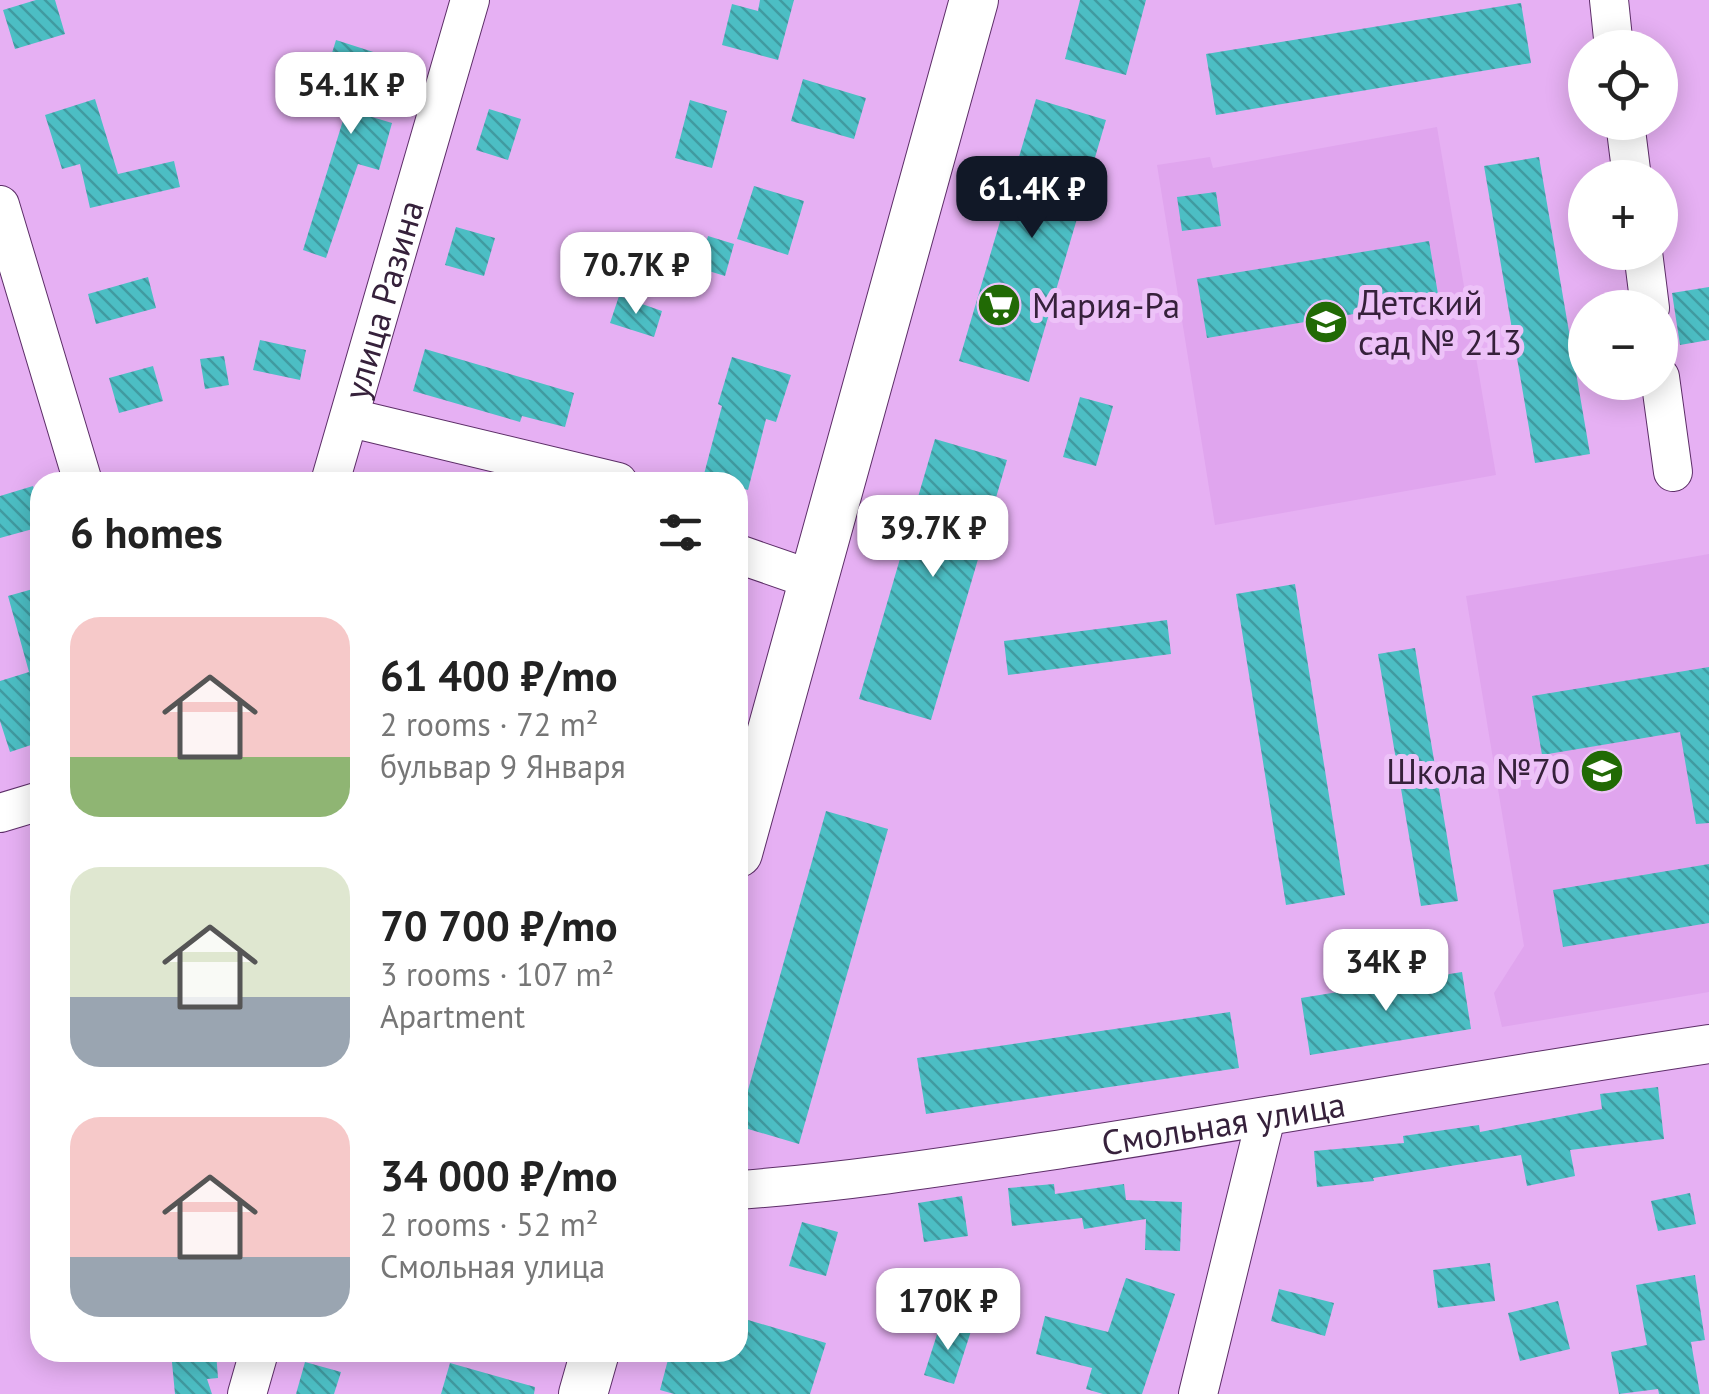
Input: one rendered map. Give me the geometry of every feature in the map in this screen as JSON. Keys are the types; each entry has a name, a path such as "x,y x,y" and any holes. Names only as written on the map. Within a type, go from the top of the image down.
{"main road":[{"path":"748,817 974,0"},
{"path":"583,1394 592,1362"}],"street":[{"name":"улица Разина","path":"333,472 470,0"},
{"path":"1609,0 1612,30"},
{"path":"0,205 80,472"},
{"path":"1663,400 1673,472"},
{"path":"350,418 576,472"},
{"path":"748,557 813,580"},
{"path":"0,812 30,804"},
{"name":"Смольная улица","path":"748,1189 834,1183 1266,1118 1498,1076 1709,1044"},
{"path":"1198,1394 1266,1118"},
{"path":"247,1394 256,1362"}],"shaded area":[{"name":"Детский сад № 213","path":"1437,127 1496,475 1215,525 1157,165 1210,157 1213,168"},
{"name":"Школа №70","path":"1709,554 1709,992 1502,1027 1494,993 1524,946 1466,596"}],"building":[{"path":"36,0 55,0 65,34 15,49 3,10"},
{"path":"760,0 794,0 778,60 722,45 732,4 758,11"},
{"path":"1080,0 1146,0 1126,75 1065,59"},
{"path":"1521,3 1531,63 1216,115 1206,54"},
{"path":"336,40 392,58 372,117 392,123 379,170 358,164 326,258 303,250 353,88 324,79"},
{"path":"803,79 866,98 854,139 791,121"},
{"path":"95,99 118,174 174,161 180,187 90,208 80,164 62,169 45,115"},
{"path":"1036,99 1106,120 1029,382 959,361"},
{"path":"690,100 727,111 712,168 675,158"},
{"path":"489,109 521,119 508,160 476,150"},
{"path":"1539,157 1568,326 1568,400 1581,400 1590,454 1535,463 1484,166"},
{"path":"754,186 804,201 788,255 737,239"},
{"path":"1216,192 1221,226 1182,231 1177,197"},
{"path":"456,227 495,238 484,276 445,265"},
{"path":"708,236 734,244 725,276 699,268"},
{"path":"1429,241 1439,300 1207,338 1197,279"},
{"path":"148,277 156,308 96,324 88,294"},
{"path":"1709,287 1709,340 1680,345 1678,292"},
{"path":"619,296 662,311 654,337 610,323"},
{"path":"260,340 306,350 300,380 253,370"},
{"path":"425,349 574,393 565,427 522,416 520,422 413,391"},
{"path":"224,356 229,385 205,389 200,359"},
{"path":"732,357 791,375 776,422 766,419 748,490 748,472 705,472 722,406 718,404"},
{"path":"153,366 163,401 119,413 109,378"},
{"path":"1080,397 1113,406 1096,466 1063,457"},
{"path":"935,439 1007,460 931,720 859,699"},
{"path":"30,487 30,530 0,538 0,496"},
{"path":"1295,584 1345,895 1286,905 1236,594"},
{"path":"30,590 30,745 10,752 0,721 0,681 29,672 8,596"},
{"path":"1167,620 1171,654 1008,675 1004,641"},
{"path":"1415,648 1458,901 1421,906 1378,654"},
{"path":"1709,667 1709,823 1696,824 1680,732 1542,755 1532,696"},
{"path":"826,811 888,829 799,1144 748,1129 748,1090"},
{"path":"1709,864 1709,923 1563,947 1553,890"},
{"path":"1462,972 1471,1029 1310,1055 1301,998"},
{"path":"1230,1012 1239,1068 926,1114 917,1058"},
{"path":"1658,1087 1664,1139 1570,1150 1575,1176 1527,1186 1521,1155 1317,1187 1314,1151 1404,1143 1403,1136 1479,1125 1480,1132 1602,1109 1600,1094"},
{"path":"1054,1184 1055,1194 1124,1184 1126,1200 1182,1202 1180,1251 1145,1250 1146,1219 1084,1229 1082,1218 1012,1226 1008,1188"},
{"path":"1690,1193 1696,1224 1658,1231 1651,1201"},
{"path":"962,1196 968,1236 924,1242 918,1203"},
{"path":"802,1222 838,1232 826,1276 789,1266"},
{"path":"1490,1263 1495,1301 1438,1308 1433,1270"},
{"path":"1695,1275 1705,1340 1691,1342 1700,1394 1659,1394 1658,1389 1619,1394 1611,1352 1647,1345 1636,1285"},
{"path":"1126,1278 1175,1294 1142,1394 1103,1394 1086,1389 1092,1368 1036,1354 1045,1316 1108,1332"},
{"path":"1279,1289 1334,1303 1325,1336 1271,1321"},
{"path":"1558,1301 1570,1349 1520,1361 1508,1313"},
{"path":"748,1320 826,1343 810,1394 674,1394 660,1390 667,1362 748,1362"},
{"path":"941,1322 971,1331 954,1384 924,1375"},
{"path":"172,1362 217,1362 218,1378 207,1379 212,1394 175,1394"},
{"path":"305,1362 341,1372 334,1394 296,1394"},
{"path":"450,1363 535,1387 534,1394 441,1394"}],"place":[{"name":"Мария-Ра","path":"999,305"},
{"name":"Детский сад № 213","path":"1326,322"},
{"name":"Школа №70","path":"1602,771"}]}
